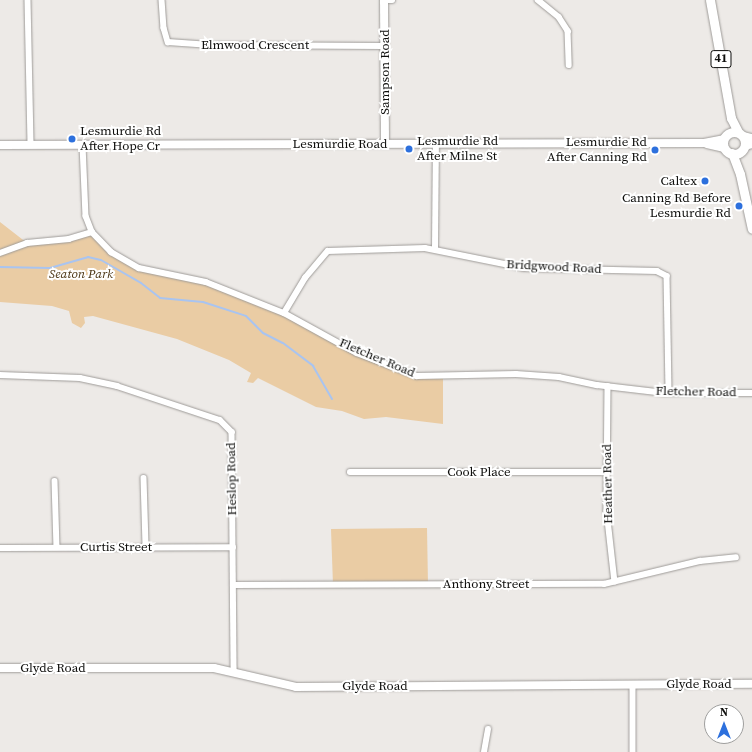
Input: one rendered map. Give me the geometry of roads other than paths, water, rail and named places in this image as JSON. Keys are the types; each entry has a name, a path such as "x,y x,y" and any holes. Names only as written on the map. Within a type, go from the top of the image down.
{"main road":[{"name":"41","path":"710,0 731,118 726,136 728,151 740,174 752,229"},
{"name":"41","path":"731,118 745,135 747,147 740,174"},
{"path":"726,136 745,135"},
{"path":"728,151 747,147"}],"street":[{"path":"28,0 31,145"},
{"name":"Elmwood Crescent","path":"162,0 168,42 207,45 384,46"},
{"path":"384,0 392,0"},
{"name":"Sampson Road","path":"384,0 385,144"},
{"path":"538,0 559,17 568,31 568,65"},
{"name":"Lesmurdie Road","path":"0,145 704,143 726,136"},
{"name":"Lesmurdie Road","path":"704,143 728,151"},
{"path":"435,249 436,144"},
{"name":"Fletcher Road","path":"83,145 84,205 92,232 111,252 139,268 206,282 284,313 357,353 417,376 516,374 559,377 608,386 669,393 752,393"},
{"path":"0,253 27,243 69,239 92,232"},
{"name":"Bridgwood Road","path":"284,313 305,278 328,251 435,249 506,266 657,271 667,276 669,393"},
{"name":"Heslop Road","path":"0,375 80,378 139,393 220,420 232,432 234,672"},
{"name":"Heather Road","path":"608,386 607,512 615,582"},
{"name":"Cook Place","path":"350,472 607,472"},
{"path":"144,478 146,547"},
{"path":"55,481 57,547"},
{"name":"Curtis Street","path":"0,548 233,547"},
{"name":"Anthony Street","path":"233,585 615,582 705,560 736,557"},
{"name":"Glyde Road","path":"0,668 214,668 296,687 752,684"},
{"path":"633,684 633,752"},
{"path":"484,752 488,730"}],"waterway":[{"path":"0,267 50,268 88,257 101,260 141,283 160,298 203,302 246,316 263,333 283,343 313,366 332,399"}],"place":[{"name":"Lesmurdie Rd After Hope Cr","path":"72,139"},
{"name":"Lesmurdie Rd After Milne St","path":"409,149"},
{"name":"Lesmurdie Rd After Canning Rd","path":"655,150"},
{"name":"Caltex","path":"705,181"},
{"name":"Canning Rd Before Lesmurdie Rd","path":"739,206"}],"park label":[{"name":"Seaton Park","path":"81,274"}]}
